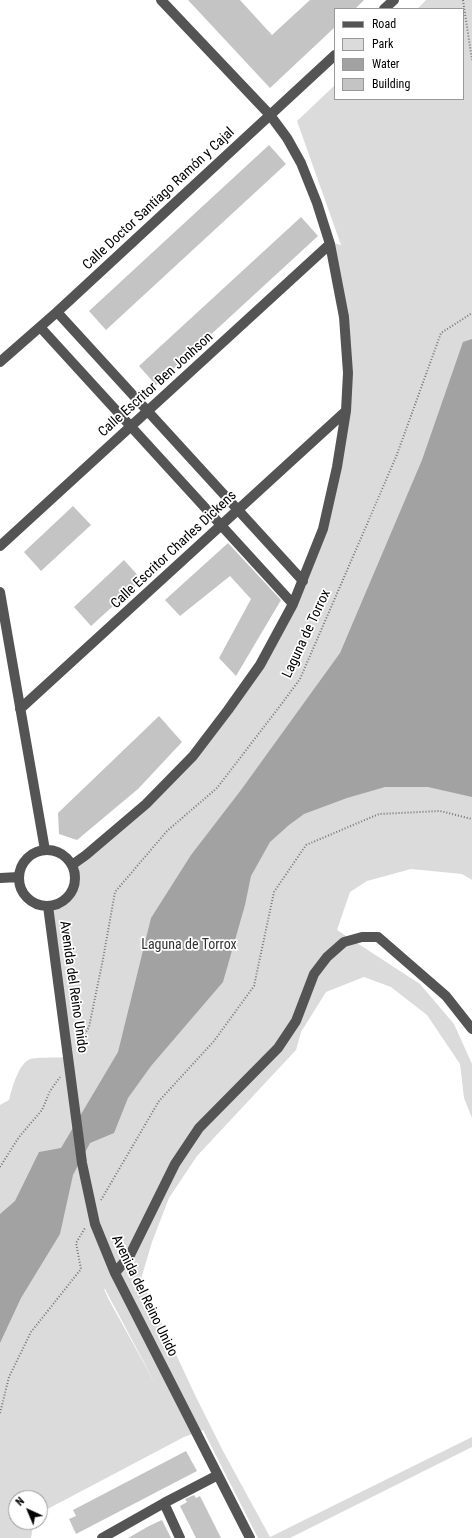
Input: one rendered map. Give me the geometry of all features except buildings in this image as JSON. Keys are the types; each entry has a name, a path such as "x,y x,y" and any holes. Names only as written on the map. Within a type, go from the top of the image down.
{"street":[{"path":"72,865 146,804 193,756 260,665 293,604 322,529 337,467 346,411 348,373 344,317 330,244 317,203 301,163 287,138 270,115 161,0"},
{"path":"385,8 394,0"},
{"name":"Calle Doctor Santiago Ramón y Cajal","path":"0,362 57,312 334,56"},
{"name":"Calle Escritor Ben Jonhson","path":"0,546 330,244"},
{"path":"57,312 303,581"},
{"path":"40,327 293,604"},
{"name":"Calle Escritor Charles Dickens","path":"20,709 346,411"},
{"path":"0,592 45,850"},
{"path":"45,850 61,853 72,865 75,874 71,892 65,899 57,904 48,906 39,905 31,901 24,894 20,886 19,877 24,862 37,852 45,850"},
{"path":"0,878 19,877"},
{"name":"Avenida del Reino Unido","path":"48,906 82,1163 95,1224 115,1273 250,1538"},
{"path":"115,1273 130,1255 175,1164 199,1128 278,1048 296,1021 314,974 327,956 344,942 362,937 378,937 446,996 472,1029"},
{"path":"102,1538 218,1475"},
{"path":"164,1503 180,1538"}],"path":[{"path":"463,0 472,60"},
{"name":"Laguna de Torrox","path":"0,1167 19,1137 42,1110 50,1091 69,1063 89,1027 115,892 167,831 217,788 300,679 396,456 441,333 472,313"},
{"path":"0,1413 9,1378 31,1332 81,1269 76,1243 160,1101 214,1041 254,986 274,892 306,845 378,814 440,811 472,820"}],"green space":[{"name":"Laguna de Torrox","path":"426,0 472,0 472,880 462,874 411,869 367,881 350,892 337,930 420,984 454,1024 472,1064 472,1118 464,1098 460,1064 427,1015 391,987 364,977 326,992 301,1032 296,1050 197,1156 169,1198 152,1242 141,1279 223,1451 270,1537 472,1437 472,1447 290,1538 258,1538 203,1430 184,1437 48,1509 48,1490 8,1490 8,1530 32,1530 31,1538 0,1538 0,1105 9,1100 19,1071 30,1059 65,1057 48,907 61,900 69,890 72,878 73,863 112,837 192,755 255,671 292,605 321,527 347,413 343,315 329,242 341,245 297,121 334,86 334,100 464,100 464,8 418,8","holes":["104,1289 157,1387 109,1300"]}],"water":[{"name":"Laguna de Torrox","path":"472,339 472,797 428,787 385,787 347,798 304,814 270,842 251,876 245,905 223,982 151,1066 128,1098 114,1133 90,1143 73,1175 60,1234 21,1298 0,1343 0,1214 15,1201 39,1152 61,1148 118,1052 151,918 191,855 241,790 340,653 422,460 463,342"}]}
